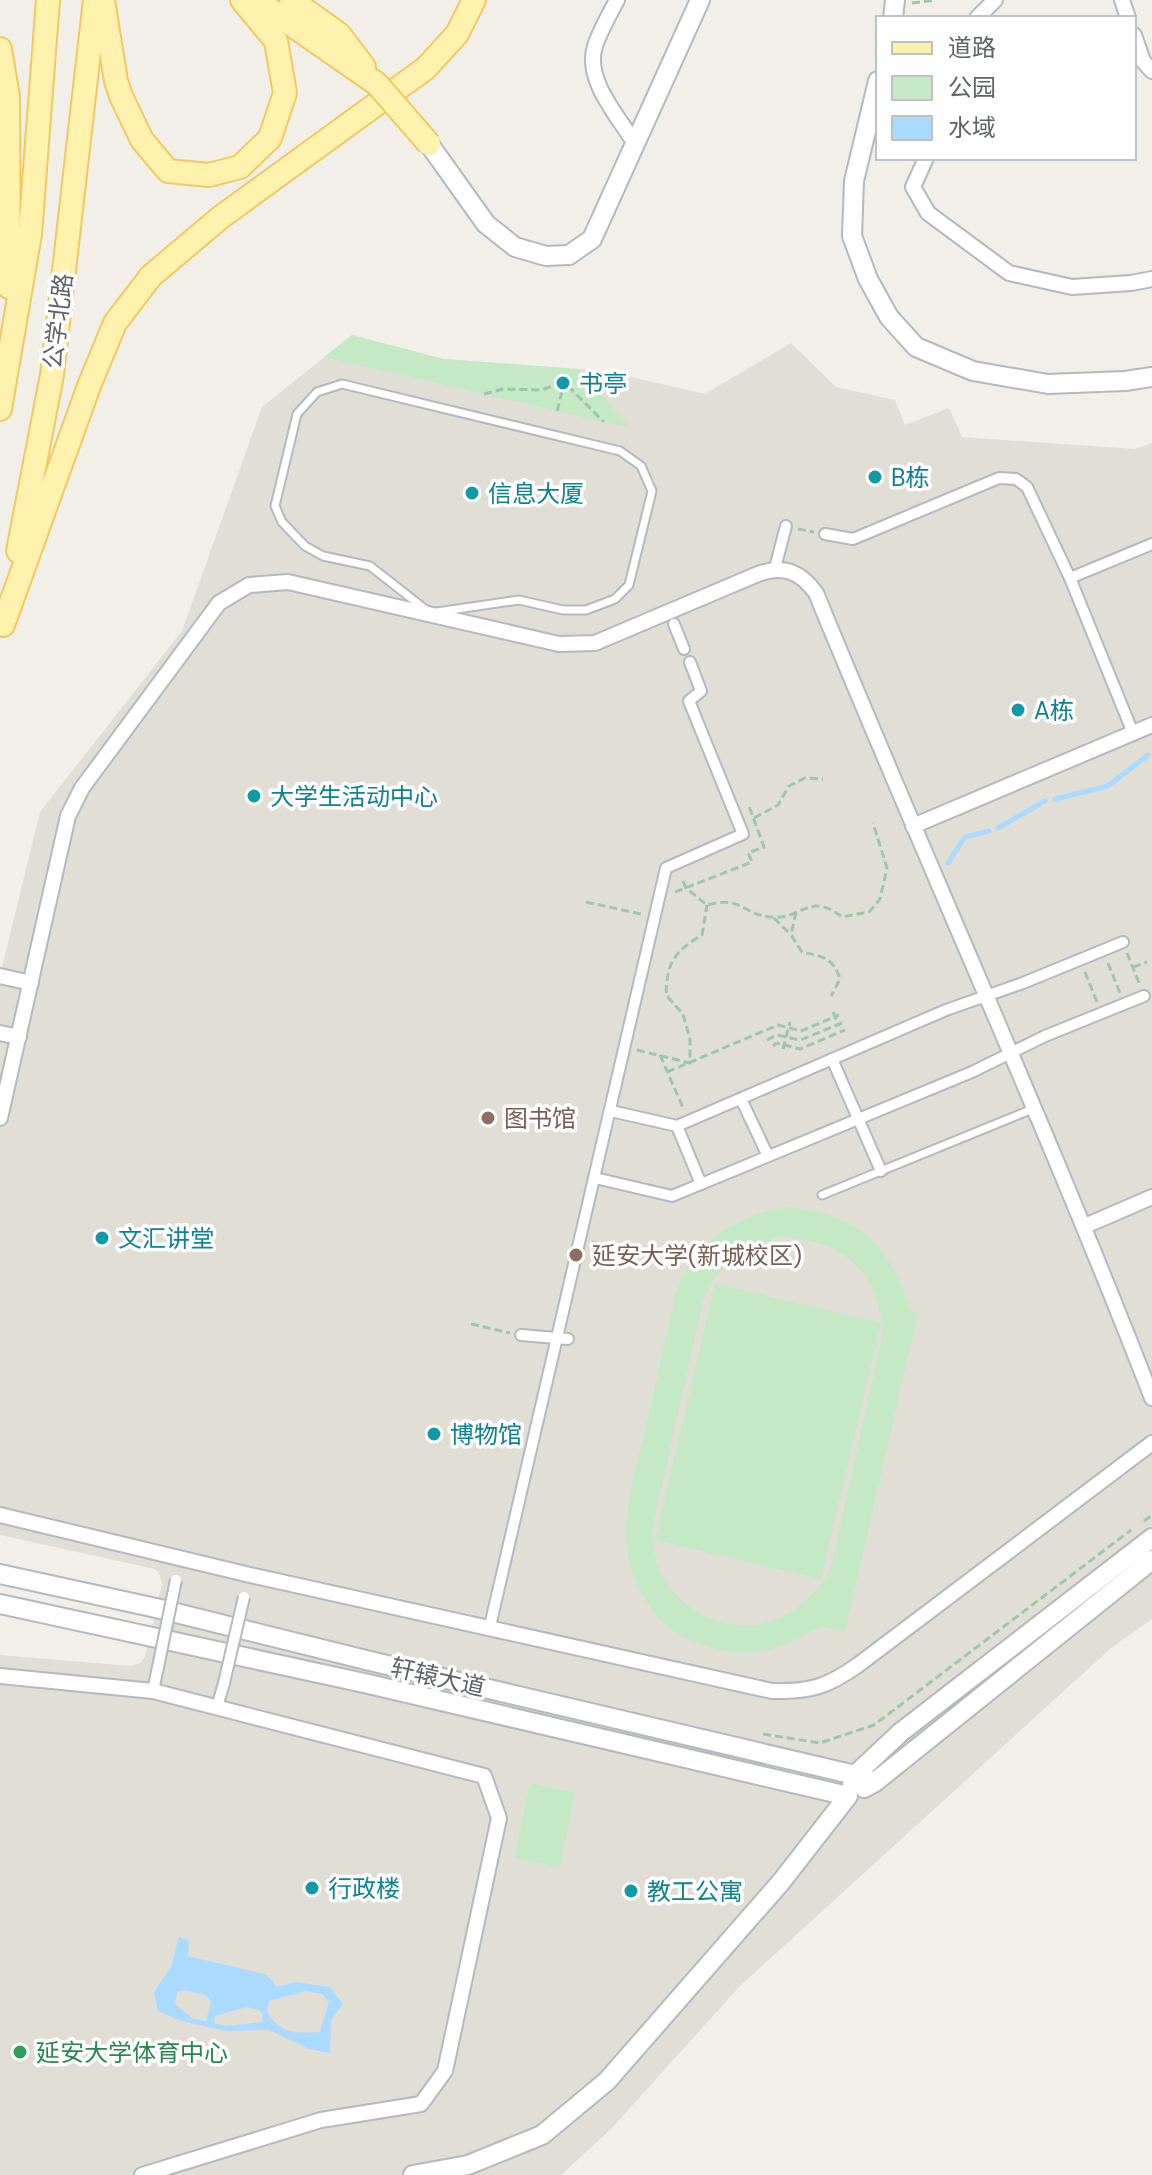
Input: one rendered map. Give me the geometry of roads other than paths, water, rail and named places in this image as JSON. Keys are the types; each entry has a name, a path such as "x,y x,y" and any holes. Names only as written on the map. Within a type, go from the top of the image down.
{"main road":[{"name":"公学北路","path":"0,409 30,234 48,0"},
{"name":"公学北路","path":"2,631 52,375 95,0"},
{"path":"103,0 116,81 142,140 168,171 209,175 240,167 270,138 285,93 276,41 242,0"},
{"path":"256,0 377,84"},
{"path":"291,0 339,34 429,144"},
{"path":"2,631 89,386 115,323 151,276 221,217 426,68 457,34 474,0"},
{"path":"0,49 8,97 9,349"}],"street":[{"path":"617,0 594,48 593,66 599,86 635,144"},
{"path":"429,144 486,224 515,247 546,256 569,255 592,239 700,0"},
{"path":"979,16 995,0"},
{"path":"1136,41 1143,61 1152,71"},
{"path":"876,89 854,181 852,236 868,279 889,317 916,347 973,371 1048,384 1152,377"},
{"path":"925,160 913,187 928,213 1009,273 1072,287 1152,279"},
{"path":"825,534 853,539 999,478 1016,479 1027,487 1070,578 1133,733"},
{"path":"775,568 786,526"},
{"path":"1070,578 1152,544"},
{"path":"0,1118 68,816 82,788 219,603 249,585 288,582 559,644 595,643 775,568 793,571 807,581 816,593 1085,1226 1152,1398"},
{"path":"674,624 684,649"},
{"path":"490,1626 562,1338 666,868 743,834 689,701 701,691 690,662"},
{"path":"913,826 1152,726"},
{"path":"611,1111 677,1126 946,1010 1123,942"},
{"path":"0,976 31,983"},
{"path":"595,1178 672,1196 972,1072 1144,996"},
{"path":"0,1033 19,1037"},
{"path":"832,1059 881,1171"},
{"path":"741,1099 768,1156"},
{"path":"677,1126 701,1184"},
{"path":"1085,1226 1152,1197"},
{"path":"521,1335 562,1338"},
{"path":"0,1515 250,1575 772,1691 802,1692 833,1683 1152,1443"},
{"path":"413,2175 468,2165 542,2135 607,2081 781,1882 848,1796 855,1775 901,1732 1152,1538"},
{"path":"153,1691 181,1556"},
{"path":"848,1796 875,1782 1152,1560"},
{"name":"轩辕大道","path":"0,1574 156,1608 875,1782"},
{"path":"217,1707 250,1575"},
{"name":"轩辕大道","path":"0,1604 364,1683 848,1796"},
{"path":"0,1676 153,1691 484,1776 499,1818 445,2071 421,2104 321,2120 142,2175"}],"lane":[{"path":"342,384 620,451 641,466 652,491 629,585 615,599 586,610 563,610 519,600 430,613 370,566 323,556 305,546 282,522 275,506 297,414 317,392 342,384"},
{"path":"822,1195 1035,1108"}],"water":[{"path":"179,1937 189,1941 188,1956 267,1975 277,1987 296,1982 330,1987 343,2004 331,2020 330,2053 309,2049 269,2030 226,2031 181,2021 158,2011 154,1992 171,1967","holes":["184,1990 206,1995 211,2002 206,2021 193,2019 175,2004 177,1992","305,1991 322,1994 329,2002 320,2032 303,2033 278,2025 267,2011 269,2001","247,2007 263,2014 262,2022 225,2026 214,2023 215,2016"]}],"waterway":[{"path":"1055,799 1108,786 1148,755"},
{"path":"998,828 1045,801"},
{"path":"948,863 965,837 989,831"}],"place":[{"name":"书亭","path":"563,383"},
{"name":"B栋","path":"875,477"},
{"name":"信息大厦","path":"472,493"},
{"name":"A栋","path":"1018,710"},
{"name":"大学生活动中心","path":"254,796"},
{"name":"图书馆","path":"488,1118"},
{"name":"文汇讲堂","path":"102,1238"},
{"name":"延安大学(新城校区)","path":"576,1255"},
{"name":"博物馆","path":"434,1434"},
{"name":"行政楼","path":"312,1888"},
{"name":"教工公寓","path":"631,1891"},
{"name":"延安大学体育中心","path":"20,2052"}]}
